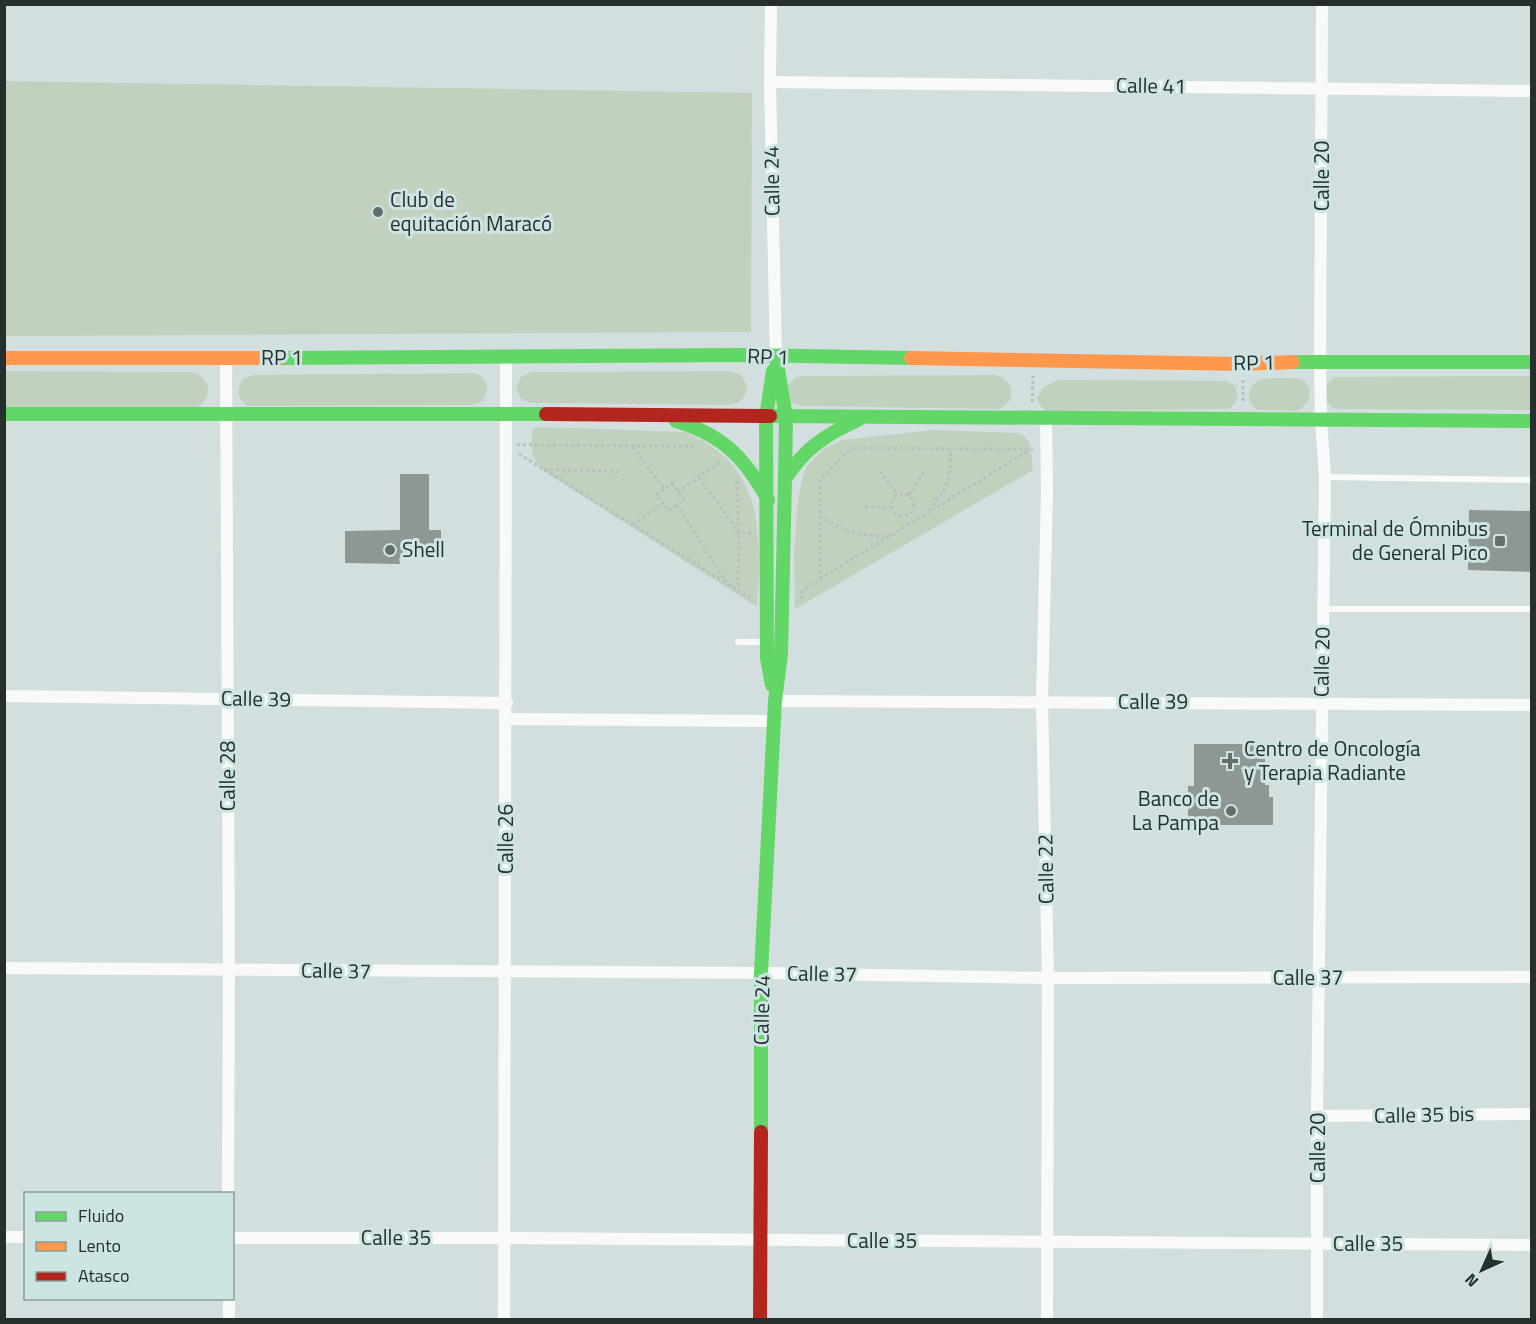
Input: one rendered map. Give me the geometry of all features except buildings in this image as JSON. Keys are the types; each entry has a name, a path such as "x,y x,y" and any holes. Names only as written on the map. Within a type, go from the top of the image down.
{"main road":[{"name":"RP 1","path":"4,358 506,358 745,355 1243,364 1320,361 1532,363"},
{"name":"Calle 24","path":"760,1320 761,973 776,701 781,654 785,479 786,417 776,357"},
{"name":"Calle 24","path":"776,357 766,417 767,658 776,701"},
{"path":"4,414 506,414 1532,421"},
{"path":"659,416 681,422 716,438 750,468 768,500"},
{"path":"785,479 796,460 807,448 830,433 864,417"}],"street":[{"name":"Calle 24","path":"771,4 770,82 776,357"},
{"name":"Calle 20","path":"1317,1320 1317,1116 1325,477 1320,361 1322,4"},
{"name":"Calle 41","path":"770,82 1532,91"},
{"name":"Calle 28","path":"226,358 228,1192"},
{"name":"Calle 26","path":"504,1320 506,358"},
{"name":"Calle 22","path":"1046,418 1042,701 1048,978 1047,1320"},
{"name":"Calle 39","path":"4,696 507,703"},
{"name":"Calle 39","path":"776,701 1532,705"},
{"path":"507,719 775,721"},
{"name":"Calle 37","path":"4,968 761,973 1048,978 1532,977"},
{"name":"Calle 35 bis","path":"1317,1116 1532,1114"},
{"path":"4,1237 24,1237"},
{"name":"Calle 35","path":"234,1238 1532,1245"},
{"path":"229,1300 229,1320"}],"lane":[{"path":"1325,477 1532,480"},
{"path":"1323,609 1532,609"},
{"path":"738,642 767,642"}],"path":[{"path":"1031,419 1034,360"},
{"path":"1243,364 1243,420"},
{"path":"506,446 692,446"},
{"path":"506,446 755,601"},
{"path":"633,446 664,489"},
{"path":"820,579 820,480 851,448 1047,450"},
{"path":"921,517 941,497 947,485 950,449"},
{"path":"802,599 802,590 1032,449"},
{"path":"713,454 729,468"},
{"path":"678,492 721,461"},
{"path":"543,469 621,472"},
{"path":"880,471 898,495"},
{"path":"909,495 924,472"},
{"path":"737,475 738,590"},
{"path":"699,477 739,533"},
{"path":"672,483 684,500 669,512 656,495 664,489 672,483"},
{"path":"891,507 898,495 909,495"},
{"path":"891,507 898,516 909,515 914,505 909,495"},
{"path":"633,525 663,503"},
{"path":"676,505 726,583"},
{"path":"865,507 891,507"},
{"path":"820,516 835,526 858,534 871,536 893,534"}],"green space":[{"name":"Club de equitación Maracó","path":"5,81 752,93 751,332 5,336"},
{"path":"5,371 190,372 202,377 208,387 208,392 203,403 197,407 5,407"},
{"path":"730,371 741,375 747,386 742,400 728,405 532,403 521,399 516,388 521,377 531,372"},
{"path":"473,373 485,380 487,393 481,402 471,405 248,406 241,400 238,389 244,378 254,375"},
{"path":"995,375 1007,381 1011,389 1009,402 999,409 802,406 791,402 788,385 796,377 802,376"},
{"path":"1531,376 1531,410 1338,409 1333,408 1325,400 1326,384 1335,377"},
{"path":"1297,378 1305,381 1310,393 1308,401 1297,411 1258,410 1251,404 1250,388 1260,380"},
{"path":"1058,380 1226,381 1235,386 1238,397 1233,406 1228,409 1046,411 1038,403 1037,398 1044,387"},
{"path":"540,427 685,432 711,446 731,463 744,483 752,504 759,553 757,607 542,470 536,461 532,446 533,429"},
{"path":"934,430 1019,433 1027,439 1029,444 1033,470 795,609 794,553 798,499 803,475 808,465 824,448 843,440"}],"traffic: fast":[{"path":"280,358 745,355 911,358"},
{"path":"761,1132 761,973 775,701 781,654 785,479 786,417 776,357"},
{"path":"1293,362 1532,362"},
{"path":"772,685 767,658 766,417 773,371"},
{"path":"4,414 546,414"},
{"path":"770,416 1532,421"},
{"path":"785,479 800,459 817,443 858,420"},
{"path":"676,421 707,433 731,450 751,472 768,500"}],"traffic: slow":[{"path":"4,358 280,358"},
{"path":"911,358 1243,364 1293,362"}],"traffic: jam":[{"path":"546,414 770,416"},
{"path":"760,1320 761,1132"}],"place":[{"name":"Club de equitación Maracó","path":"378,212"},
{"name":"Terminal de Ómnibus de General Pico","path":"1500,541"},
{"name":"Shell","path":"390,550"},
{"name":"Centro de Oncología y Terapia Radiante","path":"1230,761"},
{"name":"Banco de La Pampa","path":"1231,811"}]}
